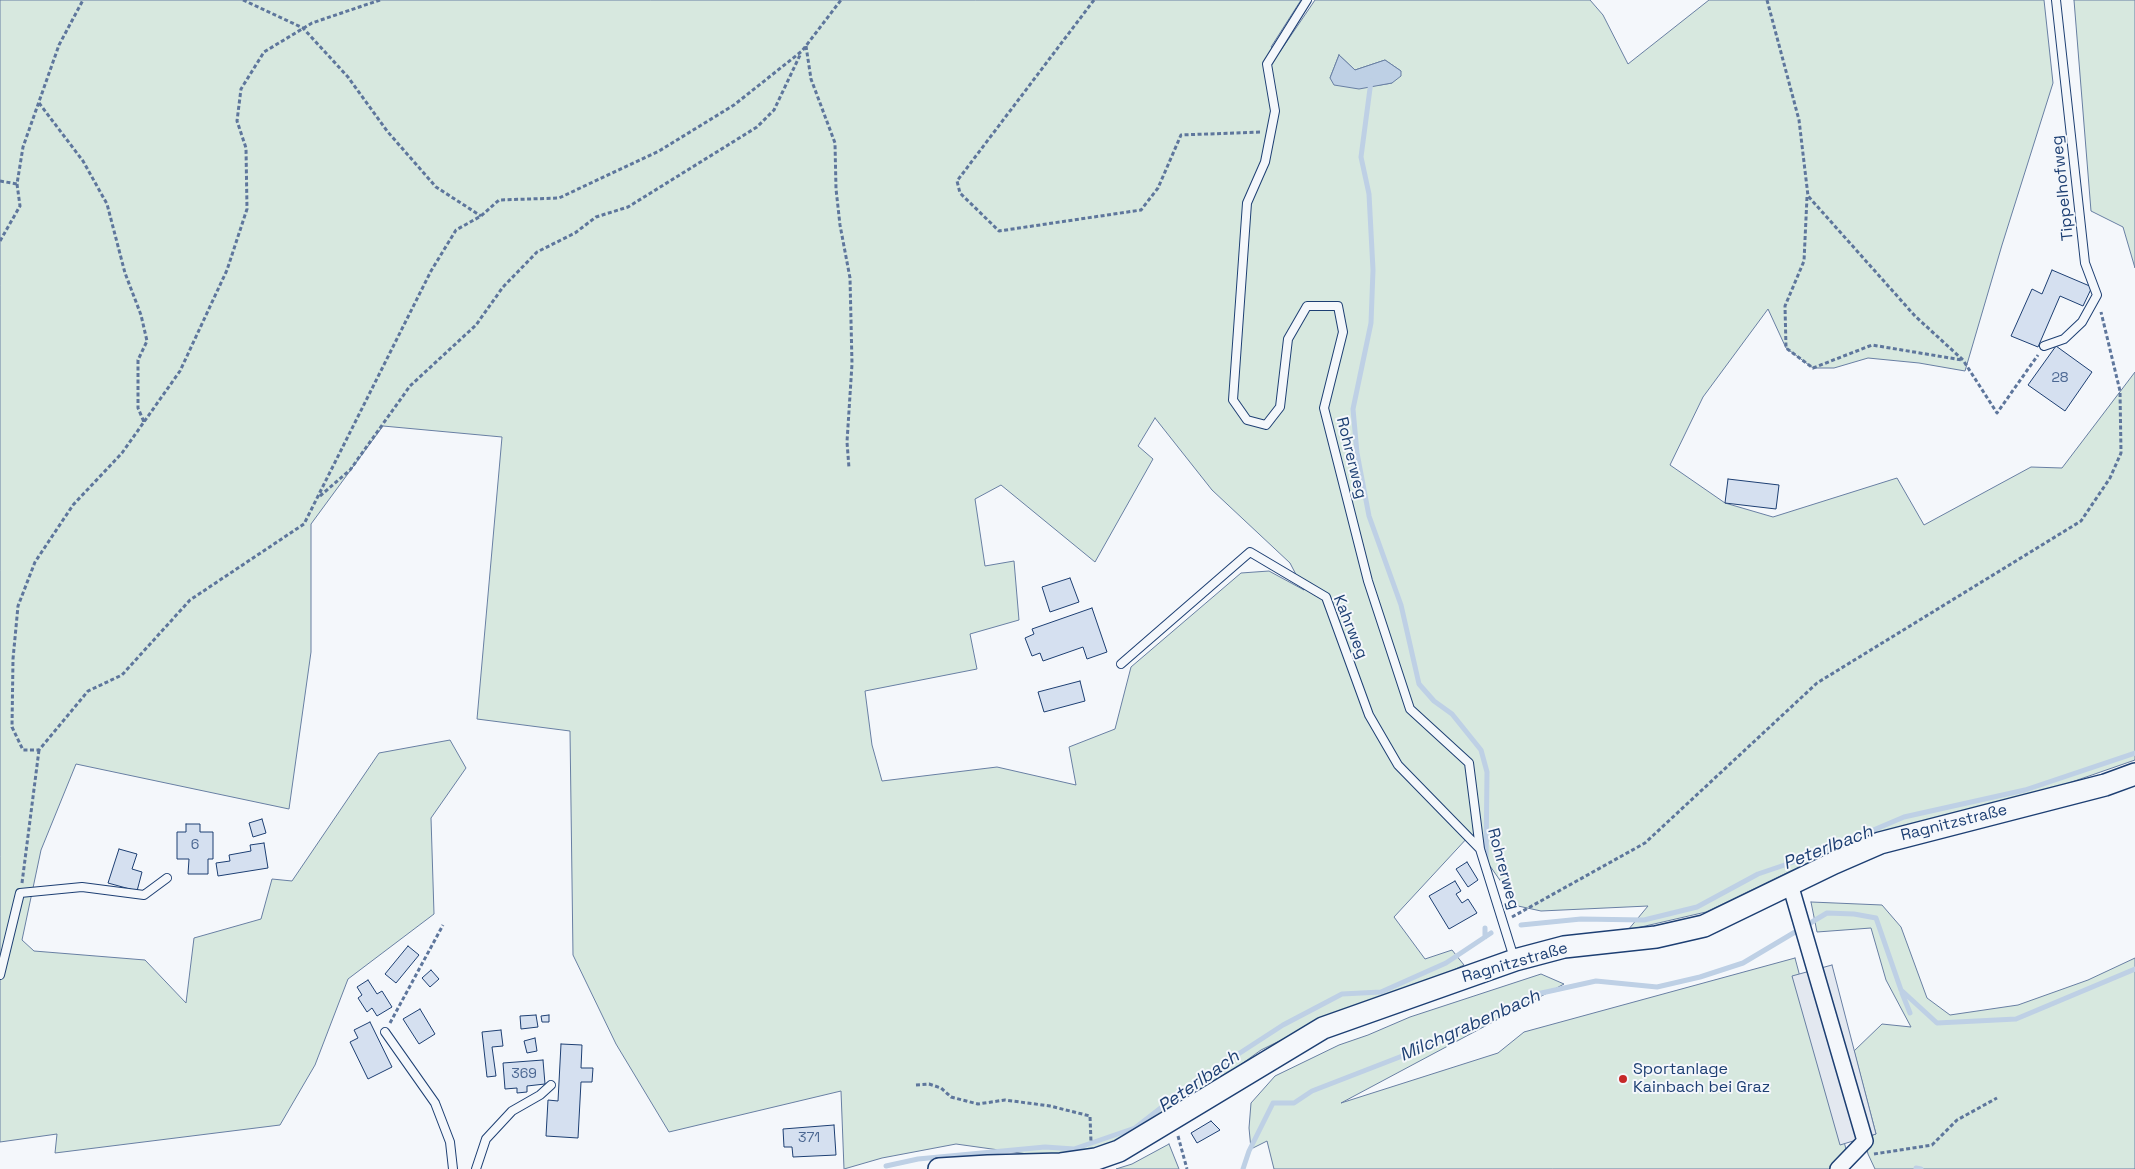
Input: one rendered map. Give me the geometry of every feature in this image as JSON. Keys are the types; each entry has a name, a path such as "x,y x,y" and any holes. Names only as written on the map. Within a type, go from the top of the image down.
{"main road":[{"name":"Ragnitzstraße","path":"939,1169 1061,1164 1096,1159 1119,1151 1323,1028 1515,960 1564,947 1656,938 1704,926 1880,843 2105,785 2135,774"}],"street":[{"path":"1790,884 1865,1140 1838,1169"}],"lane":[{"name":"Rohrerweg","path":"1307,0 1267,64 1274,111 1266,162 1247,203 1233,400 1247,420 1266,425 1280,407 1288,339 1307,306 1338,306 1343,332 1324,408 1368,582 1410,709 1469,763 1480,849 1515,960"},
{"name":"Tippelhofweg","path":"2056,0 2085,263 2097,295"},
{"path":"2044,346 2064,339 2082,322 2097,295"},
{"name":"Kahrweg","path":"1121,664 1250,552 1326,597 1369,715 1398,765 1480,849"},
{"path":"0,974 20,893 82,887 144,895 166,878"},
{"path":"385,1032 435,1103 450,1142 453,1169"},
{"path":"476,1169 486,1140 512,1111 540,1095 551,1085"}],"path":[{"path":"0,241 20,206 17,184 23,147 60,45 83,0"},
{"path":"243,0 303,28 348,77 387,131 436,187 481,216"},
{"path":"39,750 23,750 12,727 13,659 18,606 35,562 73,504 122,453 180,371 227,270 247,209 246,148 237,121 241,89 264,52 312,23 380,0"},
{"path":"318,498 350,470 410,386 476,325 503,287 538,252 574,233 596,217 628,206 757,127 774,110 802,51 840,0"},
{"path":"1094,0 957,181 960,193 999,231 1141,210 1158,188 1181,135 1271,132"},
{"path":"1767,0 1799,120 1808,196 1804,261 1785,306 1786,348 1813,368 1872,346 1963,360"},
{"path":"806,45 811,79 835,144 836,189 840,225 850,278 852,364 848,442 849,468"},
{"path":"20,893 39,750 88,691 122,675 190,600 304,524 431,270 456,230 481,216 499,200 559,198 659,152 734,105 802,51"},
{"path":"39,103 83,160 107,204 125,273 141,316 147,341 138,360 138,408 144,422"},
{"path":"0,181 17,184"},
{"path":"1808,196 1915,316 1963,360 1997,413 2044,346"},
{"path":"1503,922 1645,843 1817,683 2080,521 2110,478 2121,453 2120,391 2097,295"},
{"path":"385,1032 443,925"},
{"path":"916,1086 929,1084 941,1088 951,1096 978,1104 1005,1100 1050,1106 1090,1116 1091,1140"},
{"path":"1861,1145 1864,1155 1932,1145 1957,1120 1997,1098"},
{"path":"1173,1118 1186,1169"}],"shaded area":[{"path":"0,0 1301,0 1271,47 1279,53 1315,0 1590,0 1603,15 1628,64 1709,0 2044,0 2053,83 1965,371 1919,363 1868,358 1834,368 1813,368 1786,348 1768,309 1703,397 1670,465 1725,503 1773,517 1897,478 1924,525 2031,467 2062,468 2135,372 2135,760 2066,784 1889,830 1805,864 1706,912 1628,930 1648,906 1541,911 1518,906 1469,836 1394,917 1425,959 1452,950 1464,965 1415,988 1314,1024 1261,1050 1218,1081 1141,1130 1093,1152 1049,1157 956,1144 882,1158 844,1169 841,1091 669,1132 616,1044 573,955 570,731 477,719 502,437 383,426 311,524 311,652 289,809 76,764 41,850 22,940 34,951 145,960 186,1003 194,938 261,919 272,879 292,881 379,753 450,740 466,768 431,818 434,914 348,979 315,1065 280,1125 55,1153 57,1134 0,1142","holes":["1339,55 1355,70 1385,60 1401,71 1392,83 1380,85 1330,78","1155,418 1212,490 1290,563 1304,590 1269,571 1241,573 1131,667 1115,729 1069,747 1076,785 997,767 882,781 872,745 865,691 977,669 970,634 1019,620 1014,561 985,566 975,499 1001,485 1095,562 1153,459 1138,446"]},
{"path":"2074,0 2135,0 2135,268 2123,227 2091,211"},
{"path":"1811,902 1882,905 1901,927 1927,998 1950,1015 2018,1005 2088,980 2135,958 2135,1169 1875,1169 1868,1154 1864,1138 1876,1134 1854,1051 1882,1024 1911,1027 1886,980 1871,928 1817,932"},
{"name":"Sportanlage Kainbach bei Graz","path":"1795,958 1846,1149 1831,1169 1274,1169 1267,1141 1251,1149 1249,1128 1251,1103 1275,1076 1339,1045 1410,1017 1541,974 1564,984 1341,1103 1498,1053 1524,1032"},
{"path":"1832,965 1876,1134 1840,1145 1792,976"},
{"path":"1169,1144 1179,1169 1116,1169 1132,1164"}],"water":[{"path":"1339,55 1355,70 1385,60 1401,71 1401,76 1392,83 1359,89 1334,85 1330,78"}],"building":[{"path":"2052,270 2092,287 2083,306 2060,296 2038,347 2011,336 2032,289 2042,294"},
{"path":"2056,346 2092,372 2065,411 2028,385"},
{"path":"1728,479 1779,485 1776,509 1725,503"},
{"path":"1070,578 1079,602 1050,612 1042,587"},
{"path":"1092,608 1107,652 1087,659 1083,647 1043,661 1040,653 1032,656 1025,638 1034,634 1032,629"},
{"path":"1080,681 1085,701 1044,712 1038,692"},
{"path":"262,819 266,833 253,837 249,823"},
{"path":"186,824 200,824 200,832 213,832 213,859 208,859 208,874 188,874 189,859 177,859 177,832 186,832"},
{"path":"264,843 268,868 218,876 216,863 230,861 229,855 251,851 250,845"},
{"path":"119,849 137,854 132,869 142,872 137,891 108,883"},
{"path":"1467,862 1478,880 1468,887 1456,869"},
{"path":"1455,881 1461,891 1456,894 1462,903 1468,899 1477,913 1449,929 1429,896"},
{"path":"408,946 419,955 396,983 385,974"},
{"path":"431,970 439,979 430,987 422,978"},
{"path":"368,980 377,994 382,991 392,1007 377,1016 372,1008 367,1012 358,998 362,995 357,987"},
{"path":"420,1009 435,1034 419,1044 403,1019"},
{"path":"536,1015 538,1027 521,1029 520,1016"},
{"path":"549,1015 549,1022 542,1022 541,1016"},
{"path":"370,1022 392,1067 368,1079 350,1042 358,1038 354,1030"},
{"path":"501,1030 503,1046 492,1047 496,1076 487,1077 482,1032"},
{"path":"535,1038 537,1051 527,1053 524,1041"},
{"path":"561,1044 582,1045 581,1068 593,1068 592,1082 581,1082 578,1138 546,1136 548,1100 558,1101"},
{"path":"543,1060 545,1084 527,1086 527,1092 517,1093 517,1088 505,1089 503,1063"},
{"path":"1211,1121 1220,1130 1197,1143 1191,1133"},
{"path":"834,1125 836,1155 793,1157 792,1147 784,1147 783,1129"}],"waterway":[{"path":"1371,81 1361,157 1369,194 1373,270 1371,323 1353,409 1357,453 1369,516 1401,605 1419,684 1434,701 1452,714 1481,750 1487,772 1486,861"},
{"name":"Peterlbach","path":"1521,925 1581,919 1644,920 1697,907 1758,874 1817,854 1904,817 2025,790 2135,753"},
{"name":"Milchgrabenbach","path":"1243,1169 1249,1151 1273,1103 1294,1103 1312,1091 1410,1053 1537,994 1596,981 1657,987 1700,977 1743,963 1827,913 1854,914 1876,918 1901,990 1937,1023 2016,1019 2135,969"},
{"name":"Peterlbach","path":"1485,928 1485,937"},
{"name":"Peterlbach","path":"886,1166 918,1159 1045,1147 1074,1149 1135,1128 1189,1086 1283,1025 1342,994 1381,992 1446,963 1491,933"},
{"path":"1902,993 1910,1013"},
{"path":"1916,1168 1921,1169"}],"place":[{"name":"Sportanlage Kainbach bei Graz","path":"1623,1079"}]}
